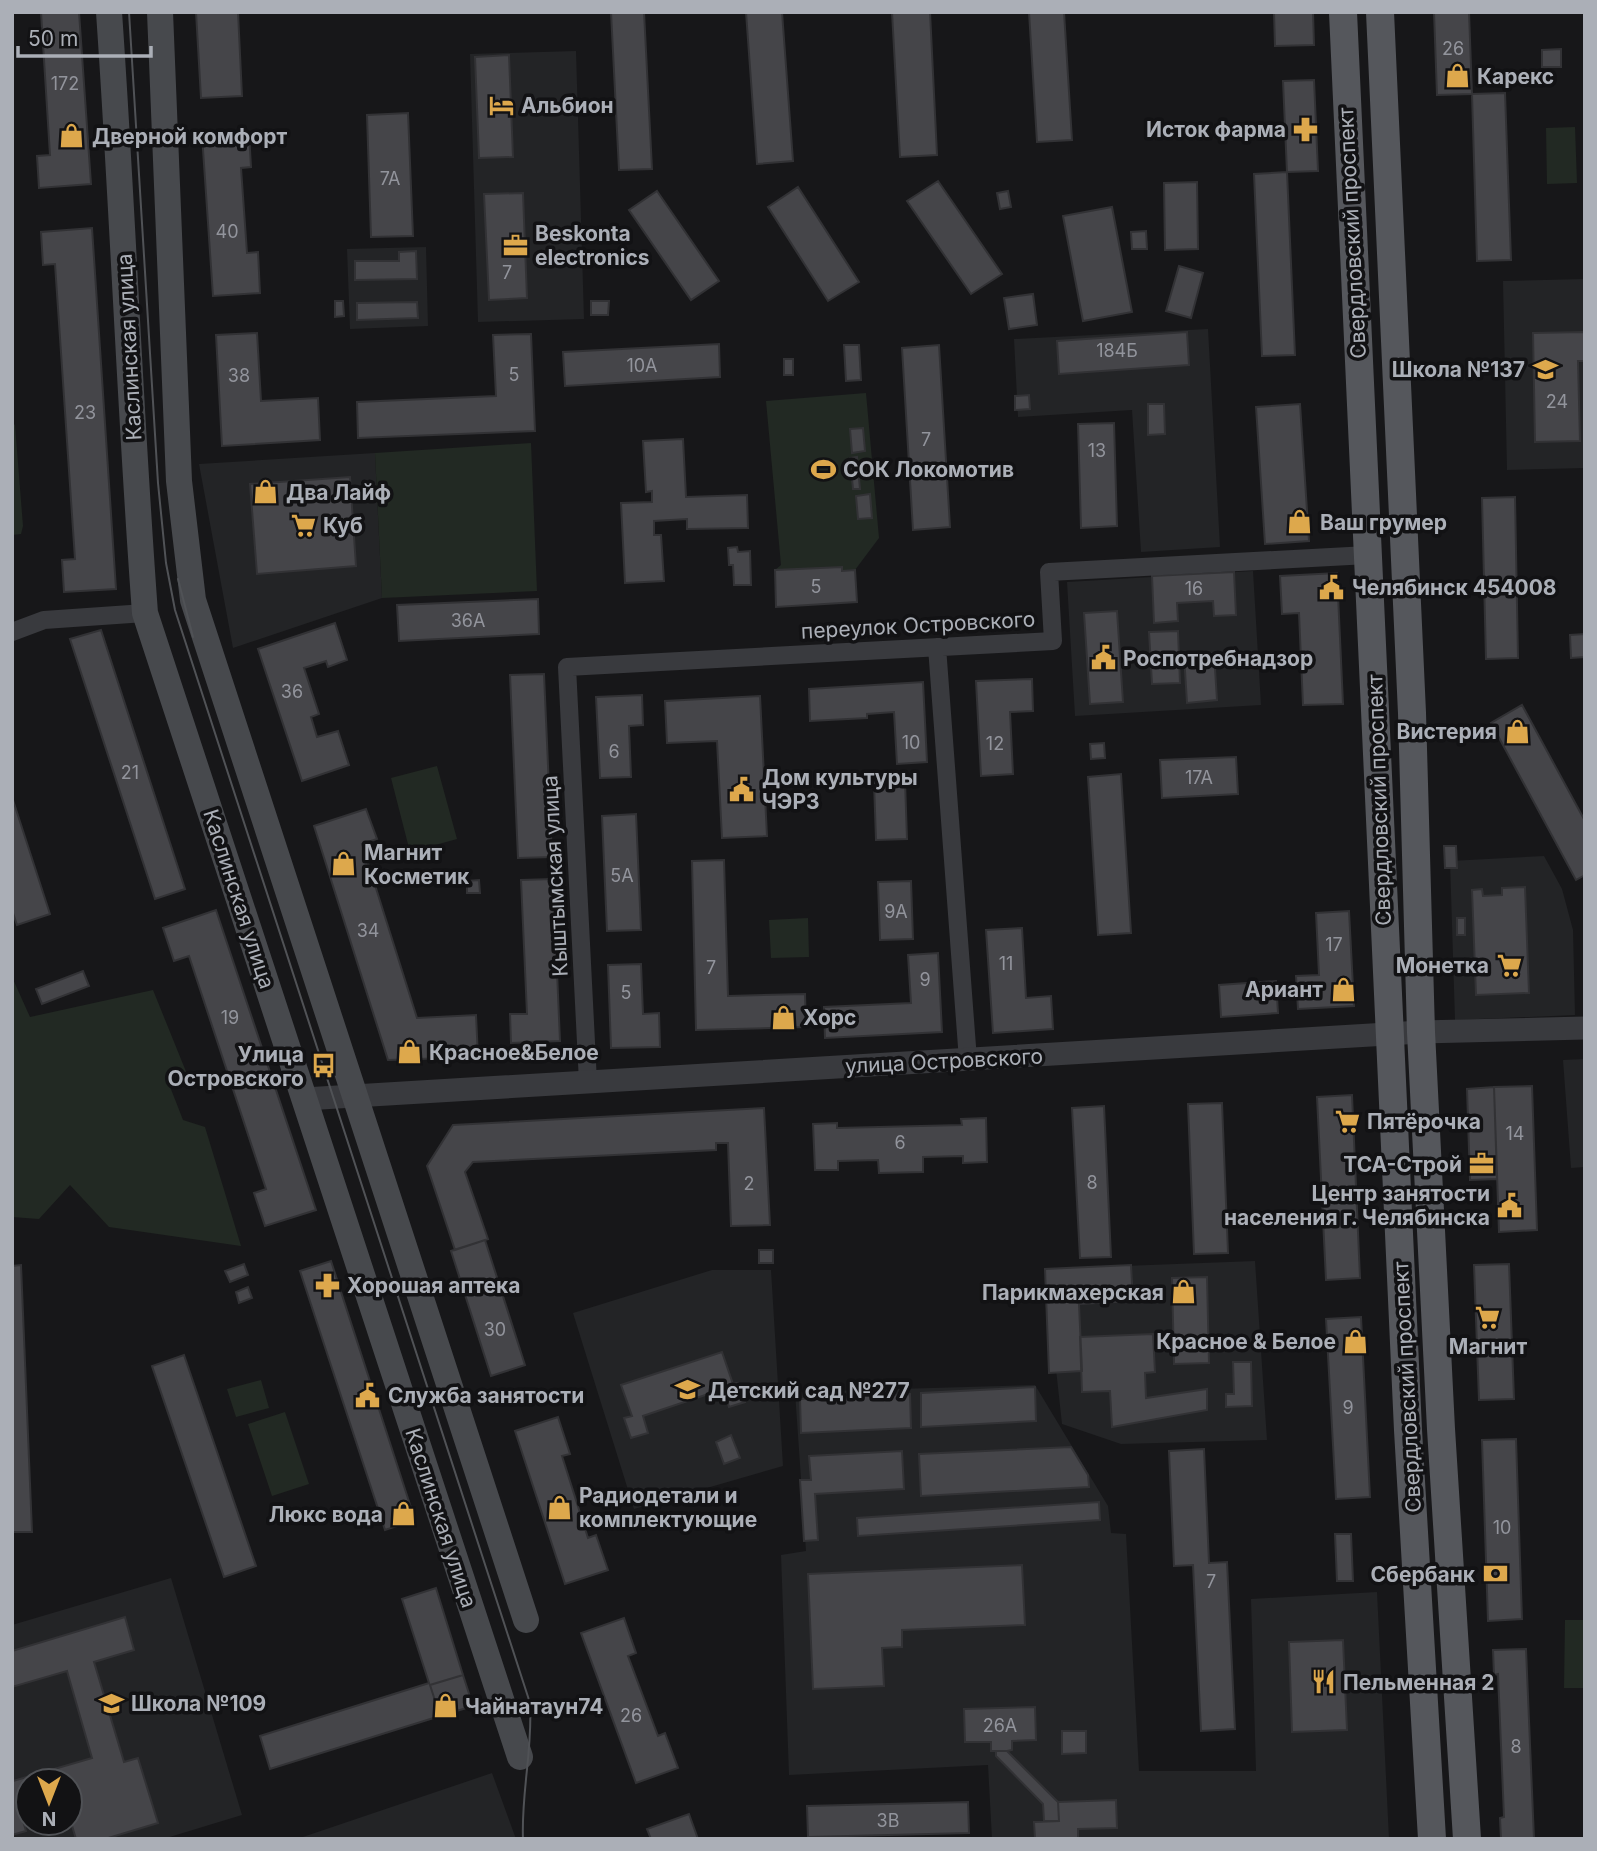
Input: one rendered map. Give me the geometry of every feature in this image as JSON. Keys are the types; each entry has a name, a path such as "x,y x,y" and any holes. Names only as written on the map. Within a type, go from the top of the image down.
{"main road":[{"name":"Каслинская улица","path":"109,12 122,209 135,483 145,613 520,1757"},
{"name":"Каслинская улица","path":"160,12 179,481 193,600 526,1620"},
{"name":"Свердловский проспект","path":"1343,12 1408,1430 1432,1839"},
{"name":"Свердловский проспект","path":"1380,12 1412,699 1421,1032 1441,1429 1467,1839"}],"street":[{"name":"переулок Островского","path":"567,667 1053,641 1049,572 1368,555"},
{"path":"12,632 44,620 145,613"},
{"path":"937,647 968,1060"},
{"name":"Кыштымская улица","path":"567,667 588,1082"},
{"name":"улица Островского","path":"304,1099 1421,1032 1585,1028"}],"shaded area":[{"path":"576,51 584,319 478,322 470,54"},
{"path":"1575,127 1577,183 1547,184 1546,128"},
{"path":"426,247 428,326 350,329 347,249"},
{"name":"Школа №137","path":"1585,279 1585,468 1507,470 1503,281"},
{"path":"1208,329 1220,547 1141,552 1132,410 1018,417 1014,339"},
{"name":"СОК Локомотив","path":"866,393 879,538 855,570 857,602 776,607 775,570 781,565 766,401"},
{"path":"12,422 15,425 23,526 21,534 12,535"},
{"path":"531,443 537,591 382,598 375,453"},
{"path":"375,453 382,598 233,648 199,464"},
{"path":"1253,571 1261,705 1075,716 1067,582"},
{"path":"437,766 457,839 410,852 391,778"},
{"path":"1544,856 1562,889 1573,930 1575,1015 1455,1020 1450,861"},
{"path":"808,918 809,957 771,958 769,920"},
{"path":"12,977 30,1017 153,990 187,1074 167,1079 183,1120 205,1127 241,1246 109,1227 70,1185 39,1219 12,1217"},
{"path":"1585,1059 1585,1167 1571,1168 1563,1060"},
{"path":"1255,1261 1267,1440 1121,1444 1062,1424 1045,1269"},
{"name":"Детский сад №277","path":"712,1270 771,1270 783,1466 634,1509 573,1313"},
{"path":"261,1380 269,1408 236,1417 227,1389"},
{"path":"1035,1385 1108,1506 1111,1533 1126,1534 1139,1771 1256,1771 1251,1599 1377,1592 1389,1839 992,1839 988,1765 789,1775 781,1555 806,1551 795,1392"},
{"path":"285,1412 309,1484 272,1496 248,1424"},
{"name":"Школа №109","path":"171,1578 242,1815 163,1839 12,1839 12,1625"},
{"path":"1565,1620 1585,1620 1585,1688 1564,1688"},
{"path":"492,1773 516,1839 297,1839"}],"building":[{"path":"41,12 79,12 91,184 39,188 37,156 50,155"},
{"path":"196,12 238,12 242,96 201,98"},
{"path":"611,12 644,12 652,169 619,170"},
{"path":"746,12 782,12 793,161 757,164"},
{"path":"892,12 930,12 937,155 900,157"},
{"path":"1029,12 1064,12 1072,140 1037,142"},
{"path":"1274,12 1313,12 1314,45 1275,46"},
{"path":"1434,12 1469,12 1472,94 1437,95"},
{"path":"1561,49 1561,67 1542,67 1542,50"},
{"path":"509,55 513,157 479,158 475,57"},
{"path":"1314,80 1318,171 1287,172 1283,81"},
{"path":"1505,93 1511,260 1477,261 1472,94"},
{"path":"408,113 413,236 371,237 367,115"},
{"path":"249,132 251,167 241,168 247,253 258,252 260,293 213,296 202,135"},
{"path":"1287,172 1295,355 1262,356 1254,174"},
{"path":"938,181 1002,274 971,294 907,201"},
{"path":"1197,182 1198,249 1165,250 1164,183"},
{"path":"798,187 859,282 828,301 768,207"},
{"path":"657,191 719,281 691,300 629,210"},
{"path":"1008,191 1011,207 1000,209 997,193"},
{"path":"523,193 527,298 489,300 484,194"},
{"path":"1112,207 1132,312 1083,321 1063,216"},
{"path":"92,228 116,589 64,592 62,560 75,559 55,264 43,265 41,232"},
{"path":"1146,231 1147,249 1132,249 1131,232"},
{"path":"416,251 417,279 355,280 355,261 399,261 399,252"},
{"path":"1179,266 1203,273 1191,318 1166,311"},
{"path":"1033,294 1037,325 1009,329 1004,298"},
{"path":"335,301 343,301 344,316 335,317"},
{"path":"591,301 609,301 608,315 591,315"},
{"path":"417,302 418,318 357,320 357,303"},
{"path":"1187,332 1189,365 1059,374 1057,341"},
{"path":"1585,332 1585,361 1578,361 1580,441 1535,442 1533,333"},
{"path":"257,333 261,401 318,398 320,440 222,446 216,335"},
{"path":"531,334 535,431 358,438 357,402 496,396 493,335"},
{"path":"719,344 720,377 565,386 563,352"},
{"path":"844,345 859,345 861,380 846,381"},
{"path":"939,345 950,527 913,530 902,348"},
{"path":"784,359 793,359 793,375 784,375"},
{"path":"1029,395 1030,409 1015,410 1015,396"},
{"path":"1148,404 1164,404 1165,434 1148,435"},
{"path":"1300,404 1309,541 1265,544 1256,407"},
{"path":"1114,423 1117,526 1081,528 1078,424"},
{"path":"863,428 865,451 852,453 850,429"},
{"path":"683,439 686,497 747,495 748,528 687,529 687,519 654,521 654,535 661,535 664,581 625,583 621,503 652,502 652,491 646,492 643,441"},
{"path":"857,457 860,489 853,489 850,458"},
{"name":"Куб","path":"350,477 356,566 257,574 250,484"},
{"path":"870,494 872,518 858,519 856,496"},
{"path":"1515,497 1518,658 1486,659 1482,498"},
{"path":"737,547 738,552 750,551 751,585 734,585 733,565 729,565 728,548"},
{"path":"842,567 842,571 855,570 857,602 776,607 775,570"},
{"path":"1234,572 1236,615 1214,616 1213,601 1177,603 1178,621 1154,623 1152,576"},
{"path":"1337,573 1343,704 1303,705 1299,613 1282,614 1280,576"},
{"path":"538,599 539,634 399,641 397,605"},
{"path":"1117,611 1123,702 1090,704 1084,613"},
{"path":"335,623 347,660 328,667 326,661 304,668 319,714 311,717 317,737 338,731 349,765 302,781 258,649"},
{"path":"101,630 185,889 155,899 70,639"},
{"path":"1178,631 1180,683 1152,684 1149,632"},
{"path":"1585,634 1585,657 1571,658 1570,635"},
{"path":"1214,653 1217,700 1187,703 1184,655"},
{"path":"544,674 552,857 518,858 510,675"},
{"path":"1032,679 1033,711 1010,712 1013,774 981,776 976,681"},
{"path":"923,682 927,762 897,764 894,712 867,714 867,718 810,721 809,689"},
{"path":"642,695 643,725 629,726 631,777 600,778 596,697"},
{"name":"Дом культуры ЧЭРЗ","path":"760,696 767,836 722,838 717,741 667,743 665,701"},
{"path":"1522,705 1585,821 1585,875 1576,880 1491,723"},
{"path":"1104,743 1105,758 1091,759 1090,744"},
{"path":"1236,757 1238,794 1162,798 1160,760"},
{"path":"1121,774 1131,933 1098,935 1088,777"},
{"path":"905,781 907,839 876,840 874,782"},
{"path":"12,797 50,914 17,925 12,910"},
{"path":"366,809 377,839 362,844 417,1018 476,1015 478,1057 388,1060 314,826"},
{"path":"636,814 641,930 607,931 602,816"},
{"path":"1444,846 1456,846 1457,868 1445,868"},
{"path":"724,860 728,996 805,994 806,1027 696,1030 692,861"},
{"path":"553,879 560,1041 511,1043 510,1014 527,1014 521,880"},
{"path":"479,880 480,893 467,893 467,881"},
{"path":"911,881 913,939 880,940 878,882"},
{"path":"1525,887 1529,993 1476,995 1472,890 1482,889 1483,896 1502,895 1502,888"},
{"path":"216,910 316,1210 265,1226 254,1193 266,1189 189,956 174,961 163,928"},
{"path":"1349,911 1354,1006 1298,1009 1296,976 1319,975 1316,913"},
{"path":"1457,918 1465,918 1465,935 1457,935"},
{"path":"1022,928 1026,998 1051,996 1053,1029 993,1033 986,930"},
{"path":"938,953 942,1032 825,1038 824,1007 911,1003 908,955"},
{"path":"641,964 643,1014 659,1013 660,1047 611,1048 608,965"},
{"path":"83,971 89,986 42,1004 36,989"},
{"path":"1276,981 1278,1013 1221,1017 1219,985"},
{"path":"1532,1086 1537,1230 1499,1232 1494,1087"},
{"path":"1494,1087 1497,1179 1470,1180 1467,1089"},
{"path":"1352,1095 1360,1278 1326,1280 1317,1097"},
{"path":"1222,1103 1228,1253 1194,1254 1188,1104"},
{"path":"1104,1106 1111,1257 1080,1258 1072,1108"},
{"path":"764,1108 770,1225 731,1226 728,1143 716,1143 716,1150 473,1162 465,1172 488,1239 455,1250 427,1166 453,1125"},
{"path":"986,1118 987,1162 963,1163 963,1156 923,1157 923,1172 879,1173 878,1160 838,1161 838,1170 815,1170 813,1124 837,1123 837,1128 962,1125 961,1119"},
{"path":"485,1240 525,1365 491,1376 451,1251"},
{"path":"759,1250 773,1250 773,1263 759,1263"},
{"path":"331,1261 415,1520 385,1530 300,1271"},
{"path":"244,1264 248,1275 230,1282 225,1271"},
{"path":"1509,1264 1514,1399 1479,1400 1474,1265"},
{"path":"21,1265 32,1532 12,1532 12,1266"},
{"path":"1131,1265 1133,1301 1079,1304 1082,1371 1049,1373 1045,1269"},
{"path":"1207,1277 1209,1363 1174,1364 1172,1278"},
{"path":"248,1287 252,1298 239,1303 236,1292"},
{"path":"1361,1317 1370,1497 1336,1499 1326,1319"},
{"path":"1153,1334 1155,1372 1145,1373 1146,1398 1207,1389 1207,1410 1112,1427 1110,1391 1082,1392 1080,1337"},
{"path":"722,1352 733,1384 738,1383 745,1402 729,1407 723,1389 643,1416 648,1433 631,1438 624,1418 632,1416 621,1385"},
{"path":"184,1355 256,1566 224,1577 152,1366"},
{"path":"1233,1362 1251,1362 1252,1406 1226,1407 1226,1394 1234,1394"},
{"path":"1035,1387 1036,1421 921,1427 921,1393"},
{"path":"910,1394 911,1428 801,1433 800,1399"},
{"path":"558,1417 570,1454 562,1456 588,1538 596,1535 608,1570 565,1584 515,1431"},
{"path":"731,1435 740,1458 724,1464 716,1442"},
{"path":"1516,1439 1522,1619 1488,1621 1482,1440"},
{"path":"1071,1447 1088,1475 1089,1487 921,1496 919,1454"},
{"path":"1204,1449 1209,1563 1227,1562 1235,1729 1201,1731 1193,1565 1174,1566 1169,1451"},
{"path":"902,1451 904,1489 815,1494 818,1540 804,1541 800,1480 811,1480 809,1456"},
{"path":"1099,1502 1100,1520 858,1536 857,1518"},
{"path":"1335,1534 1351,1534 1353,1581 1337,1581"},
{"path":"1022,1565 1025,1625 902,1630 902,1647 882,1648 884,1686 813,1689 808,1574"},
{"path":"436,1588 463,1675 430,1685 440,1716 270,1769 260,1736 429,1683 402,1599"},
{"path":"125,1617 134,1650 94,1662 124,1762 138,1758 158,1823 105,1839 76,1839 84,1837 84,1767 61,1767 92,1758 67,1671 12,1687 12,1651"},
{"path":"624,1618 636,1653 628,1656 658,1736 665,1733 678,1768 636,1783 581,1633"},
{"path":"1343,1640 1347,1730 1292,1732 1289,1642"},
{"path":"1526,1649 1534,1839 1501,1839 1500,1818 1504,1817 1498,1674 1494,1675 1493,1650"},
{"path":"463,1675 473,1706 440,1716 430,1685"},
{"path":"1035,1707 1036,1740 1012,1741 1012,1750 1007,1751 991,1751 991,1742 965,1742 964,1709"},
{"path":"1062,1731 1086,1731 1086,1753 1062,1754"},
{"path":"996,1751 1007,1751 1058,1802 1059,1821 1044,1821 1043,1804 996,1756"},
{"path":"12,1778 14,1834 12,1835"},
{"path":"1116,1800 1117,1828 1078,1829 1078,1839 1035,1839 1034,1822 1059,1821 1058,1802"},
{"path":"968,1802 969,1833 808,1837 807,1806"},
{"path":"689,1814 698,1839 651,1839 647,1829"}],"tram line":[{"path":"129,12 158,483 166,563 175,610 530,1703 523,1839"},
{"path":"178,579 193,637"}],"place":[{"name":"Карекс","path":"1457,76"},
{"name":"Альбион","path":"501,105"},
{"name":"Исток фарма","path":"1306,129"},
{"name":"Дверной комфорт","path":"72,136"},
{"name":"Beskonta electronics","path":"515,245"},
{"name":"Школа №137","path":"1545,369"},
{"name":"СОК Локомотив","path":"823,469"},
{"name":"Два Лайф","path":"266,492"},
{"name":"Ваш грумер","path":"1300,522"},
{"name":"Куб","path":"303,525"},
{"name":"Челябинск 454008","path":"1332,587"},
{"name":"Роспотребнадзор","path":"1103,658"},
{"name":"Вистерия","path":"1517,731"},
{"name":"Дом культуры ЧЭРЗ","path":"742,789"},
{"name":"Магнит Косметик","path":"344,864"},
{"name":"Монетка","path":"1509,965"},
{"name":"Ариант","path":"1343,989"},
{"name":"Хорс","path":"783,1017"},
{"name":"Красное&Белое","path":"409,1052"},
{"name":"Улица Островского","path":"324,1066"},
{"name":"Пятёрочка","path":"1347,1121"},
{"name":"ТСА-Строй","path":"1482,1164"},
{"name":"Центр занятости населения г. Челябинска","path":"1510,1205"},
{"name":"Хорошая аптека","path":"327,1285"},
{"name":"Парикмахерская","path":"1184,1292"},
{"name":"Магнит","path":"1488,1317"},
{"name":"Красное & Белое","path":"1356,1341"},
{"name":"Детский сад №277","path":"688,1390"},
{"name":"Служба занятости","path":"368,1395"},
{"name":"Радиодетали и комплектующие","path":"559,1507"},
{"name":"Люкс вода","path":"403,1514"},
{"name":"Сбербанк","path":"1495,1574"},
{"name":"Пельменная 2","path":"1323,1682"},
{"name":"Школа №109","path":"111,1703"},
{"name":"Чайнатаун74","path":"445,1706"}]}
